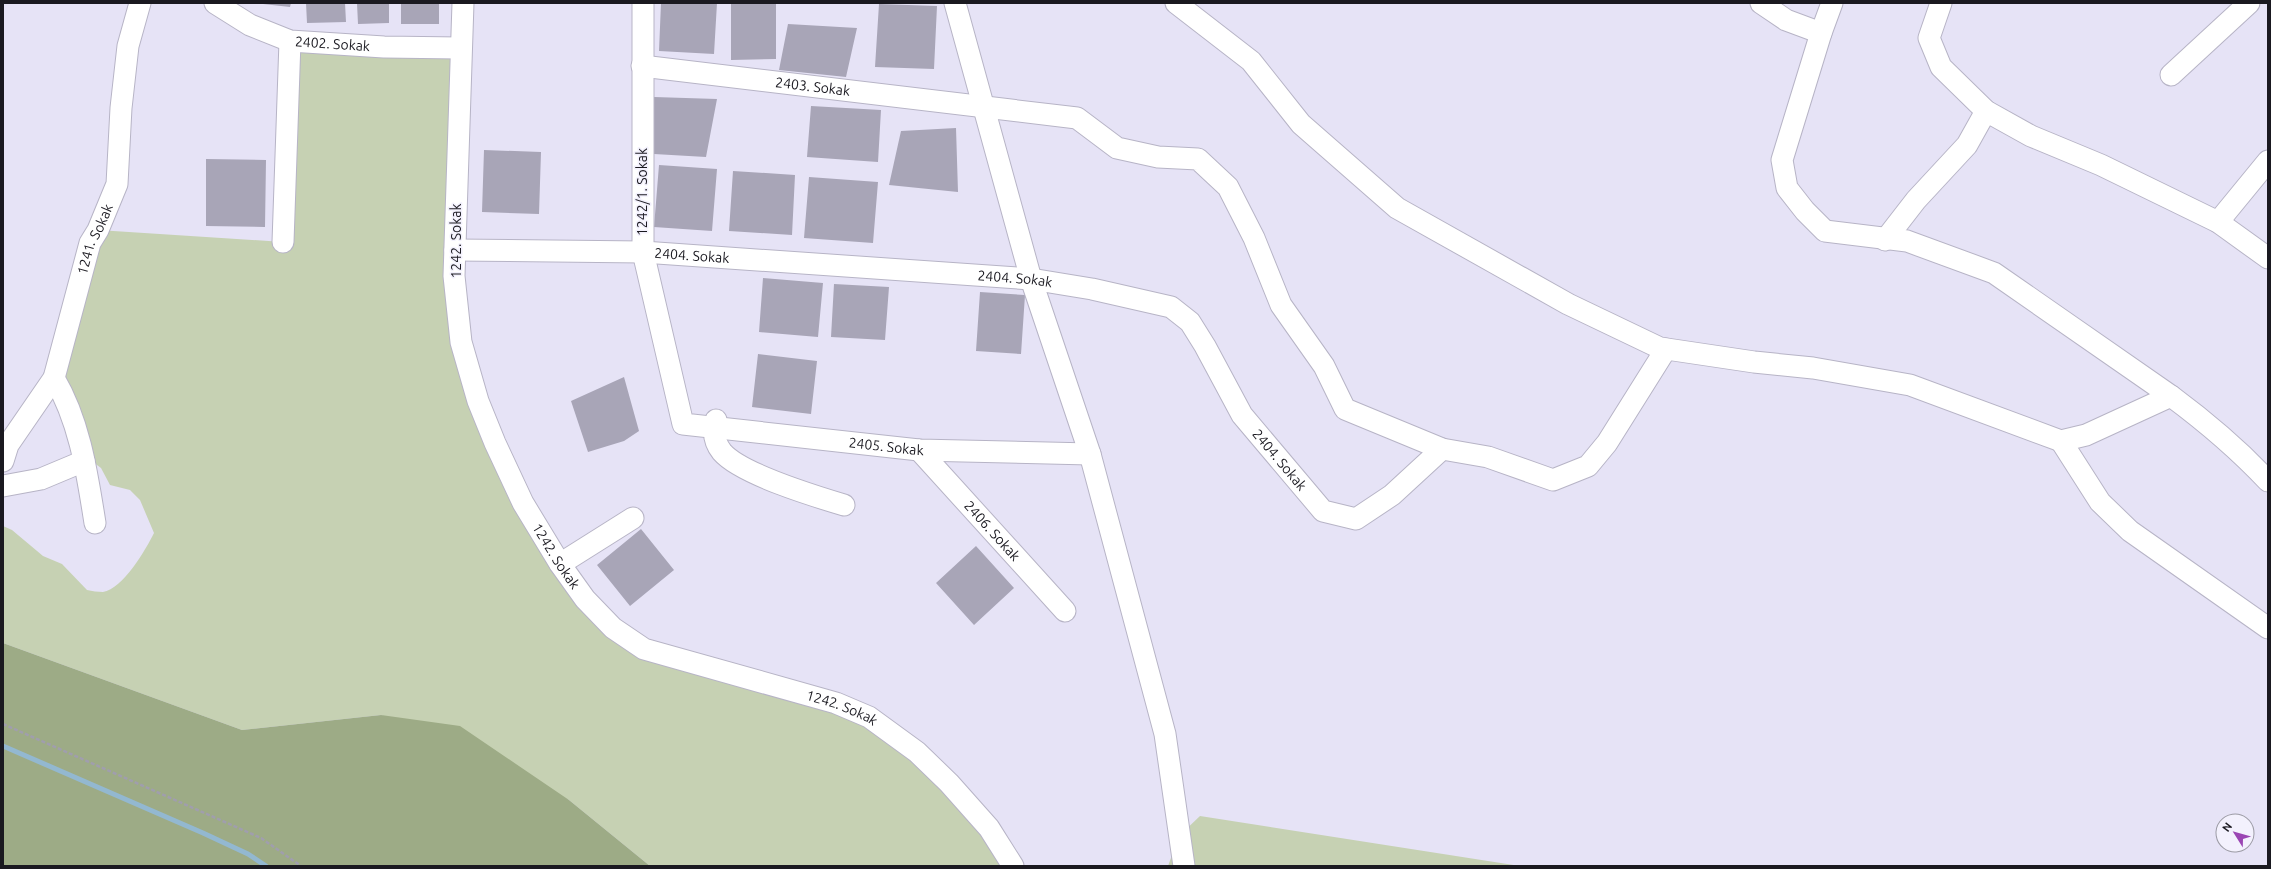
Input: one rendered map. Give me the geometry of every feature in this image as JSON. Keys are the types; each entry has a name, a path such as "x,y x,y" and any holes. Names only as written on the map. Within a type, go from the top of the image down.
{"street":[{"name":"1241. Sokak","path":"3,461 8,445 54,378 90,243 98,230 117,184 121,108 128,46 140,3"},
{"name":"2402. Sokak","path":"215,3 250,25 290,41 384,47 460,48"},
{"name":"1242. Sokak","path":"463,3 460,48 454,276 461,342 478,401 494,443 524,503 560,564 585,599 613,628 644,649 836,703 869,717 917,752 950,783 989,828 1013,866"},
{"name":"1242/1. Sokak","path":"643,3 643,252 683,424"},
{"path":"955,3 1031,279 1090,454 1165,734 1184,866"},
{"path":"1176,3 1251,61 1301,124 1397,208 1568,304 1660,348 1754,362 1812,368 1910,386 2061,441 2086,435 2171,396"},
{"path":"1761,3 1786,20 1821,33"},
{"path":"1832,3 1821,33 1782,160 1788,188 1805,211 1825,231 1852,232 1885,240 1907,241 1994,273 2204,420 2241,452 2268,481"},
{"path":"1941,3 1929,38 1941,67 1986,111 2032,136 2101,165 2218,222 2268,258"},
{"path":"2171,75 2249,3"},
{"path":"283,242 290,41"},
{"name":"2403. Sokak","path":"642,66 984,105 1077,118 1117,148 1158,157 1198,159 1228,186 1254,238 1281,305 1324,366 1345,409 1442,449 1488,456 1553,480 1588,466 1607,443 1666,349"},
{"path":"1885,240 1916,200 1967,145 1986,111"},
{"path":"2218,222 2268,161"},
{"name":"2404. Sokak","path":"455,250 643,252 1031,279 1092,289 1171,306 1190,322 1242,415 1323,511 1356,519 1392,495 1442,449"},
{"path":"54,378 66,401 79,437 95,523"},
{"path":"716,420 714,433 717,445 734,462 796,491 844,505"},
{"name":"2405. Sokak","path":"683,424 919,450 1090,454"},
{"path":"2061,441 2100,502 2130,531 2268,628"},
{"name":"2406. Sokak","path":"919,450 1065,611"},
{"path":"3,486 41,479 84,461"},
{"path":"560,564 633,518"}],"path":[{"path":"3,724 90,764 261,838 301,866"}],"green space":[{"path":"290,41 460,48 454,276 495,443 613,628 836,703 917,752 1013,866 650,866 569,800 381,715 242,730 3,643 3,526 12,530 43,556 62,564 87,590 101,592 111,589 126,576 140,558 154,533 140,500 130,490 110,485 101,468 93,462 54,378 98,230 283,242"},
{"path":"3,643 242,730 381,715 460,726 569,800 650,866 3,866"},
{"path":"1200,816 1520,866 1168,866 1179,836"}],"building":[{"path":"253,3 291,3 290,7"},
{"path":"306,3 345,3 346,22 307,23"},
{"path":"357,3 389,3 389,23 358,24"},
{"path":"401,3 439,3 439,24 401,24"},
{"path":"661,3 717,3 714,54 659,51"},
{"path":"731,3 776,3 776,59 731,60"},
{"path":"879,4 937,6 934,69 875,67"},
{"path":"788,24 857,28 846,77 779,70"},
{"path":"654,97 717,99 706,157 654,154"},
{"path":"811,106 881,110 878,162 807,157"},
{"path":"956,128 958,192 889,185 901,131"},
{"path":"484,150 541,152 539,214 482,212"},
{"path":"206,159 266,160 265,227 206,226"},
{"path":"659,165 717,169 712,231 654,227"},
{"path":"733,171 795,175 792,235 729,231"},
{"path":"809,177 878,182 873,243 804,238"},
{"path":"763,278 823,283 818,337 759,332"},
{"path":"834,284 889,287 885,340 831,337"},
{"path":"980,292 1025,295 1021,354 976,351"},
{"path":"758,354 817,361 811,414 752,407"},
{"path":"624,377 639,431 624,441 588,452 571,401"},
{"path":"641,529 674,570 630,606 597,565"},
{"path":"976,546 1014,588 974,625 936,583"}],"waterway":[{"path":"3,746 203,833 248,854 266,866"}]}
